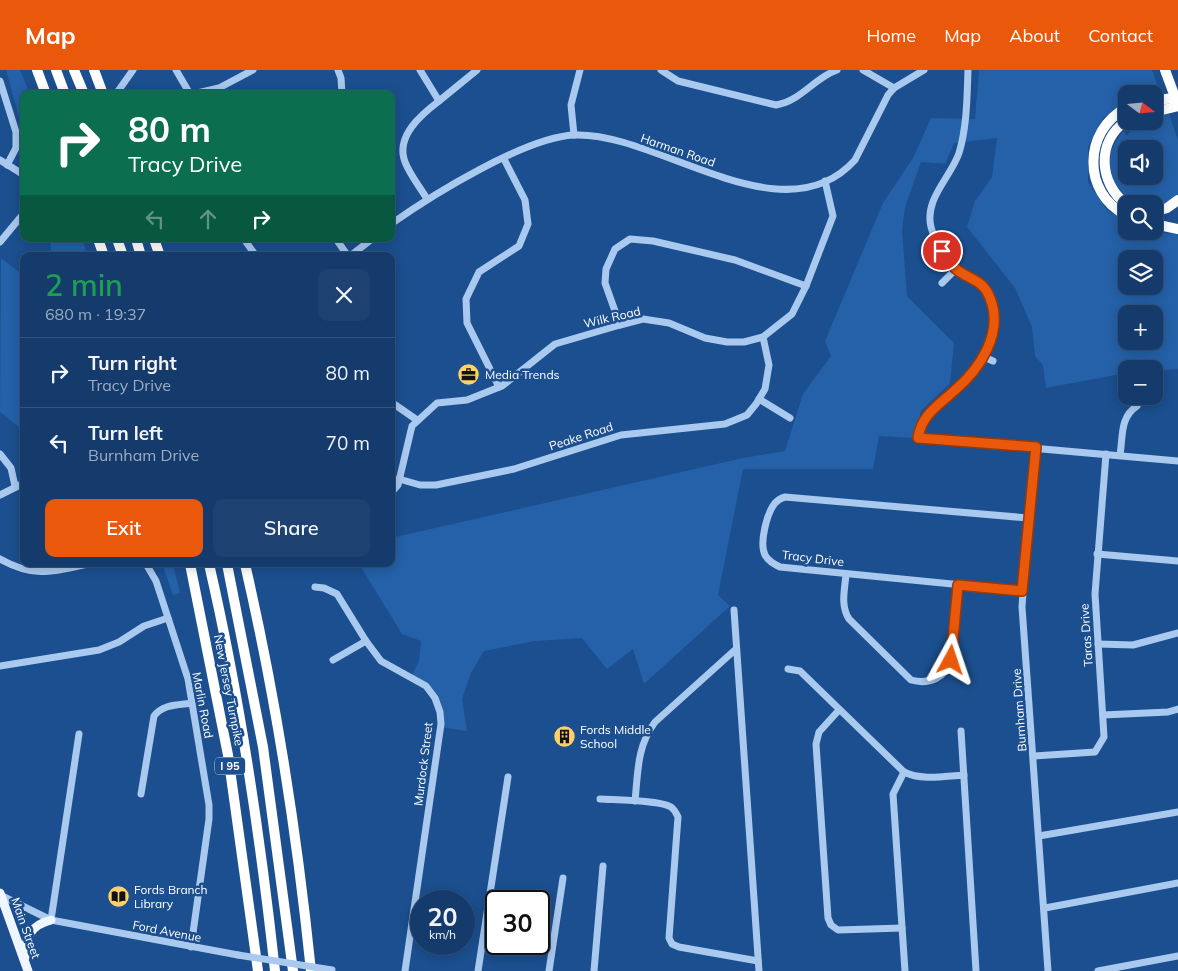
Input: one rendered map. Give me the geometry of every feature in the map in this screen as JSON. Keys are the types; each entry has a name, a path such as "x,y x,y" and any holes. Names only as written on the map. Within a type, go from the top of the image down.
{"highway":[{"path":"37,70 44,90"},
{"path":"56,70 64,90"},
{"path":"74,70 82,90"},
{"path":"94,70 102,90"},
{"path":"1165,70 1177,101"},
{"path":"1163,100 1177,101"},
{"path":"1163,108 1177,101"},
{"path":"1118,115 1104,127 1096,144 1093,163 1099,190 1110,204 1118,210"},
{"path":"1118,128 1108,142 1104,169 1109,184 1118,197"},
{"path":"1163,209 1178,200"},
{"path":"1163,226 1178,229"},
{"name":"New Jersey Turnpike","path":"191,567 228,755 258,971"},
{"name":"New Jersey Turnpike","path":"210,567 236,691 254,804 276,971"},
{"name":"New Jersey Turnpike","path":"228,567 265,755 293,971"},
{"path":"246,567 281,744 297,852 311,971"}],"main road":[{"name":"Main Street","path":"0,895 27,968"},
{"path":"27,968 26,946 30,932 38,925 51,920"}],"street":[{"path":"119,90 134,70"},
{"path":"176,70 188,90"},
{"path":"210,90 219,88 253,70"},
{"path":"338,70 342,90"},
{"path":"420,70 439,101"},
{"path":"427,199 404,160 405,140 409,129 421,114 477,70"},
{"path":"574,135 571,105 580,70"},
{"path":"662,70 678,81 776,105 790,102 824,75 838,70"},
{"path":"863,70 894,88"},
{"name":"Harman Road","path":"395,221 427,199 543,140 574,135 597,136 618,141 683,165 752,185 790,188 825,181 841,173 854,160 888,95 894,88 924,70"},
{"path":"968,70 965,121 959,154 937,192 930,226 938,243 956,269 977,280 990,297 994,321 991,342 984,356 956,390 926,416 918,438 1178,461"},
{"path":"0,81 16,132 16,148 7,165"},
{"path":"499,387 467,323 466,299 479,272 519,246 528,224 525,200 504,159"},
{"path":"0,160 20,173"},
{"name":"Wilk Road","path":"395,486 399,479 412,426 417,420 437,404 467,400 499,387 555,344 643,319 669,324 705,338 727,342 744,342 762,337 792,314 806,286 833,216 825,181"},
{"path":"0,242 20,218"},
{"path":"620,325 605,283 606,269 615,249 630,239 653,241 735,260 806,286"},
{"path":"338,242 346,252"},
{"path":"354,252 368,242"},
{"path":"942,283 956,269"},
{"name":"Peake Road","path":"399,479 420,485 436,485 514,469 621,435 725,424 747,415 759,398 769,375 769,365 762,337"},
{"path":"984,356 993,362"},
{"path":"759,398 790,418"},
{"path":"395,405 417,420"},
{"path":"1120,455 1124,421 1129,412 1137,406"},
{"name":"Burnham Drive","path":"1036,447 1022,591 1048,971"},
{"path":"0,454 11,468 15,486"},
{"name":"Taras Drive","path":"1034,756 1095,752 1104,737 1095,594 1106,454"},
{"path":"0,495 20,484"},
{"name":"Tracy Drive","path":"1022,591 780,567 772,563 766,556 763,547 767,521 776,501 785,496 1028,518"},
{"path":"1097,554 1178,561"},
{"path":"0,559 24,571 44,574 74,567"},
{"name":"Marlin Road","path":"148,567 156,581 188,679 209,805 209,819 191,946"},
{"path":"846,574 844,612 911,680 923,683 934,680 951,660 958,585"},
{"name":"Murdock Street","path":"315,587 324,588 337,594 366,641 381,660 426,686 435,698 440,712 441,724 405,971"},
{"path":"734,610 758,971"},
{"path":"0,666 100,650 119,642 144,626 168,618"},
{"path":"1098,644 1133,644 1178,633"},
{"path":"333,660 366,641"},
{"path":"635,801 639,752 647,734 655,722 736,649"},
{"path":"788,669 800,671 904,772 912,776 928,777 964,774"},
{"path":"141,794 154,716 158,710 167,706 192,703"},
{"path":"1103,715 1168,712 1178,709"},
{"path":"839,710 819,732 816,744 828,918 831,925 838,930 902,928"},
{"path":"961,730 976,971"},
{"path":"51,920 79,734"},
{"path":"904,772 893,794 906,971"},
{"path":"478,971 508,777"},
{"path":"600,799 635,801 669,806 674,809 678,817 669,938 672,944 679,947 758,961"},
{"path":"1039,836 1178,812"},
{"path":"594,971 603,866"},
{"path":"549,971 562,878"},
{"path":"1045,908 1178,883"},
{"name":"Ford Avenue","path":"0,895 51,920 335,971"},
{"path":"1098,971 1178,956"}],"shaded area":[{"path":"6,70 20,70 28,90 20,90 20,120"},
{"path":"979,70 1152,70 1157,85 1118,85 1118,107 1103,118 1088,147 1088,182 1108,211 1118,216 1118,240 1163,240 1163,233 1178,234 1178,369 1163,370 1163,360 1118,360 1118,374 1046,388 1043,365 1035,356 1032,327 1015,288 967,227 975,201 992,177 997,138 954,143 945,164 921,162 905,207 902,231 907,296 954,343 950,383 921,411 914,438 879,436 873,469 743,469 718,595 730,606 644,684 633,649 607,669 582,638 535,641 484,651 471,673 462,699 467,731 440,727 432,694 410,679 419,661 421,641 402,634 361,567 395,567 395,537 743,458 785,451 803,394 831,356 825,341 883,203 913,158 931,118 975,119"},
{"path":"1169,114 1178,140 1178,194 1168,204 1163,205 1163,195 1124,195 1112,177 1109,161 1111,152 1123,131 1127,136 1132,130 1163,130 1163,116"},
{"path":"50,242 83,242 87,252 49,252 51,250"},
{"path":"1,258 20,272 20,428 0,412"},
{"path":"163,567 174,567 180,593 173,595"}],"place":[{"name":"Media Trends","path":"469,374"},
{"name":"Fords Middle School","path":"564,736"},
{"name":"Fords Branch Library","path":"118,896"}],"route":[{"path":"942,251 956,269 977,280 990,297 994,321 991,342 984,356 956,390 926,416 918,438 1036,447 1022,591 958,585 951,660"}]}
